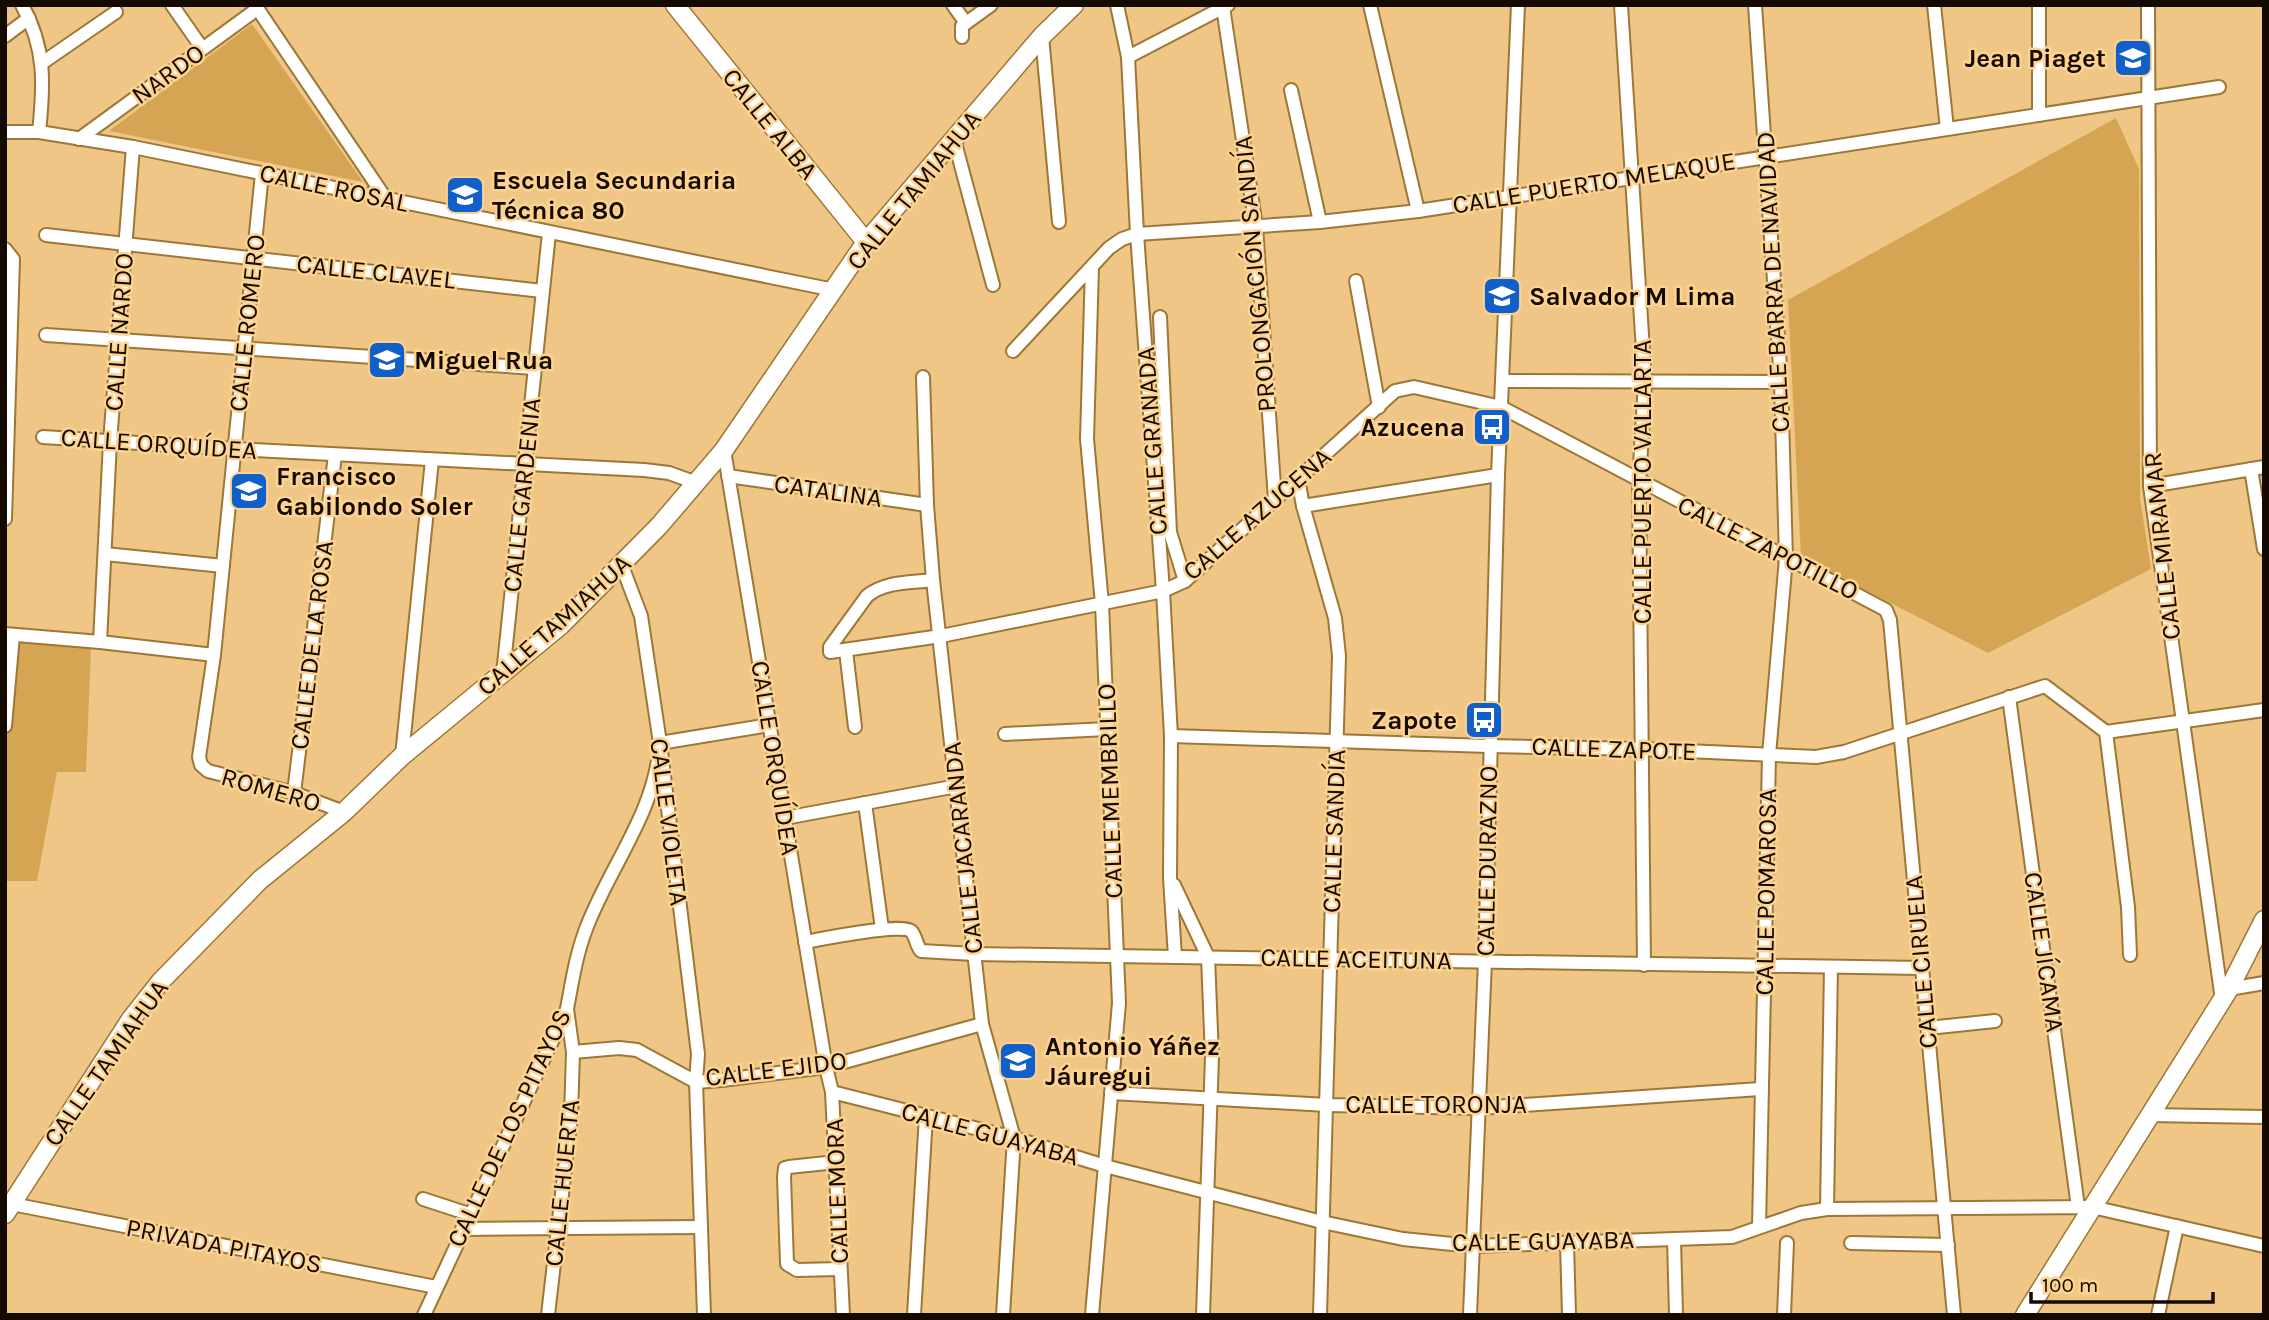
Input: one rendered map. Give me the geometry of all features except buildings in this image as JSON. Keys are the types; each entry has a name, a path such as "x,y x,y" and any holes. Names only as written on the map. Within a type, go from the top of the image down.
{"street":[{"path":"22,5 41,51 44,91 39,132"},
{"path":"172,5 202,48"},
{"name":"CALLE ALBA","path":"675,5 866,242"},
{"path":"953,5 966,23"},
{"path":"962,37 962,26 990,5"},
{"name":"CALLE TAMIAHUA","path":"8,1209 131,1019 161,981 260,880 344,812 402,756 561,625 622,566 724,450 866,242 1042,36 1074,5"},
{"name":"CALLE GRANADA","path":"1117,5 1128,57 1137,234 1163,591 1171,736 1170,878 1175,957"},
{"path":"1370,5 1418,211"},
{"name":"CALLE DURAZNO","path":"1470,1315 1485,961 1489,746 1501,407 1518,5"},
{"name":"CALLE PUERTO VALLARTA","path":"1621,5 1646,382 1639,482 1644,965"},
{"name":"CALLE BARRA DE NAVIDAD","path":"1755,5 1781,382 1786,558"},
{"path":"1934,5 1947,129"},
{"path":"2039,5 2039,115"},
{"name":"CALLE MIRAMAR","path":"2148,5 2150,486 2225,994"},
{"path":"1128,57 1226,6"},
{"name":"PROLONGACIÓN SANDÍA","path":"1226,6 1256,227 1275,500"},
{"path":"256,7 386,199"},
{"name":"NARDO","path":"79,139 256,7"},
{"path":"42,63 116,12"},
{"path":"5,36 29,18"},
{"path":"1042,36 1059,222"},
{"name":"CALLE PUERTO MELAQUE","path":"1013,351 1115,244 1137,234 1320,222 1418,211 2219,87"},
{"path":"1291,90 1320,222"},
{"name":"CALLE ROSAL","path":"5,132 39,132 133,147 834,290"},
{"path":"954,139 993,285"},
{"name":"CALLE NARDO","path":"100,642 110,442 133,147"},
{"name":"CALLE ROMERO","path":"201,765 200,751 214,655 262,173"},
{"name":"CALLE GARDENIA","path":"503,674 548,233"},
{"name":"CALLE CLAVEL","path":"46,235 542,291"},
{"path":"5,249 13,259 5,519"},
{"name":"CALLE MEMBRILLO","path":"1092,267 1087,439 1102,604 1119,1003 1092,1315"},
{"path":"1356,281 1379,407"},
{"path":"1160,317 1170,532 1185,580"},
{"path":"46,335 535,368"},
{"name":"CALLE JACARANDA","path":"923,377 927,505 933,580 982,1024 1014,1138 1003,1315"},
{"path":"1502,382 1781,382"},
{"name":"CALLE AZUCENA","path":"933,580 887,585 874,590 830,647 830,652 941,636 1163,591 1185,580 1395,391 1414,387 1501,407"},
{"name":"CALLE ZAPOTILLO","path":"1501,407 1886,610"},
{"name":"CALLE ORQUÍDEA","path":"43,437 525,466 644,470 694,482"},
{"name":"CALLE ORQUÍDEA","path":"724,450 826,1067"},
{"name":"CALLE DE LA ROSA","path":"294,793 335,455"},
{"path":"402,756 432,460"},
{"path":"2150,486 2258,468 2264,549"},
{"path":"1303,506 1499,475"},
{"name":"CATALINA","path":"728,476 927,505"},
{"name":"CALLE SANDÍA","path":"1298,479 1303,506 1335,618 1339,656 1320,1315"},
{"path":"105,554 223,566"},
{"name":"CALLE POMAROSA","path":"1759,1227 1769,755 1786,558"},
{"name":"CALLE VIOLETA","path":"622,566 641,616 660,743 698,1054 696,1082 704,1315"},
{"name":"CALLE CIRUELA","path":"1886,610 1954,1315"},
{"path":"5,726 9,635 214,655"},
{"path":"846,651 855,727"},
{"name":"CALLE ZAPOTE","path":"1171,736 1643,749 1816,757 1844,752 2045,686 2106,732"},
{"name":"CALLE JÍCAMA","path":"2009,697 2085,1207"},
{"path":"2130,955 2128,907 2106,732 2264,710"},
{"path":"660,743 769,725"},
{"path":"1005,734 1107,729"},
{"name":"CALLE DE LOS PITAYOS","path":"424,1315 567,1009 576,960 586,927 647,801 659,766 660,743"},
{"name":"ROMERO","path":"201,765 208,771 294,793 344,812"},
{"path":"785,818 957,786"},
{"path":"865,803 882,929"},
{"name":"CALLE GRANADA","path":"1170,878 1208,957 1212,1057 1203,1315"},
{"path":"2025,1315 2085,1207 2148,1115 2225,994 2264,920"},
{"name":"CALLE ACEITUNA","path":"805,942 882,929 910,929 918,948 925,952 974,954 1922,968"},
{"path":"1828,1209 1831,967"},
{"path":"2225,994 2264,983"},
{"name":"CALLE HUERTA","path":"548,1315 571,1116 573,1052 567,1009"},
{"path":"1928,1028 1995,1021"},
{"name":"CALLE EJIDO","path":"573,1052 628,1048 637,1050 696,1082 826,1067 982,1024"},
{"name":"CALLE MORA","path":"826,1067 832,1092 843,1315"},
{"name":"CALLE TORONJA","path":"1111,1093 1327,1105 1479,1108 1760,1089"},
{"name":"CALLE GUAYABA","path":"832,1092 1014,1138 1105,1166 1322,1222 1403,1239 1472,1245 1732,1237 1801,1213 1828,1209 2085,1207 2264,1246"},
{"path":"2148,1115 2264,1117"},
{"path":"914,1315 926,1116"},
{"path":"836,1162 785,1168 784,1177 788,1264 797,1270 839,1269"},
{"path":"423,1199 469,1214"},
{"name":"PRIVADA PITAYOS","path":"8,1209 436,1287"},
{"path":"2158,1315 2177,1226"},
{"path":"462,1229 701,1227"},
{"path":"1674,1239 1676,1315"},
{"path":"1567,1242 1569,1315"},
{"path":"1784,1315 1787,1243"},
{"path":"1850,1243 1948,1245"}],"shaded area":[{"path":"252,24 363,182 109,131"},
{"path":"2116,118 2139,169 2140,498 2151,569 1988,653 1801,557 1788,300"},
{"path":"13,635 91,648 86,772 57,772 37,881 5,881 5,722"}],"place":[{"name":"Jean Piaget","path":"2133,58"},
{"name":"Escuela Secundaria Técnica 80","path":"465,195"},
{"name":"Salvador M Lima","path":"1502,296"},
{"name":"Miguel Rua","path":"387,360"},
{"name":"Azucena","path":"1492,427"},
{"name":"Francisco Gabilondo Soler","path":"249,491"},
{"name":"Zapote","path":"1484,720"},
{"name":"Antonio Yáñez Jáuregui","path":"1018,1061"}]}
